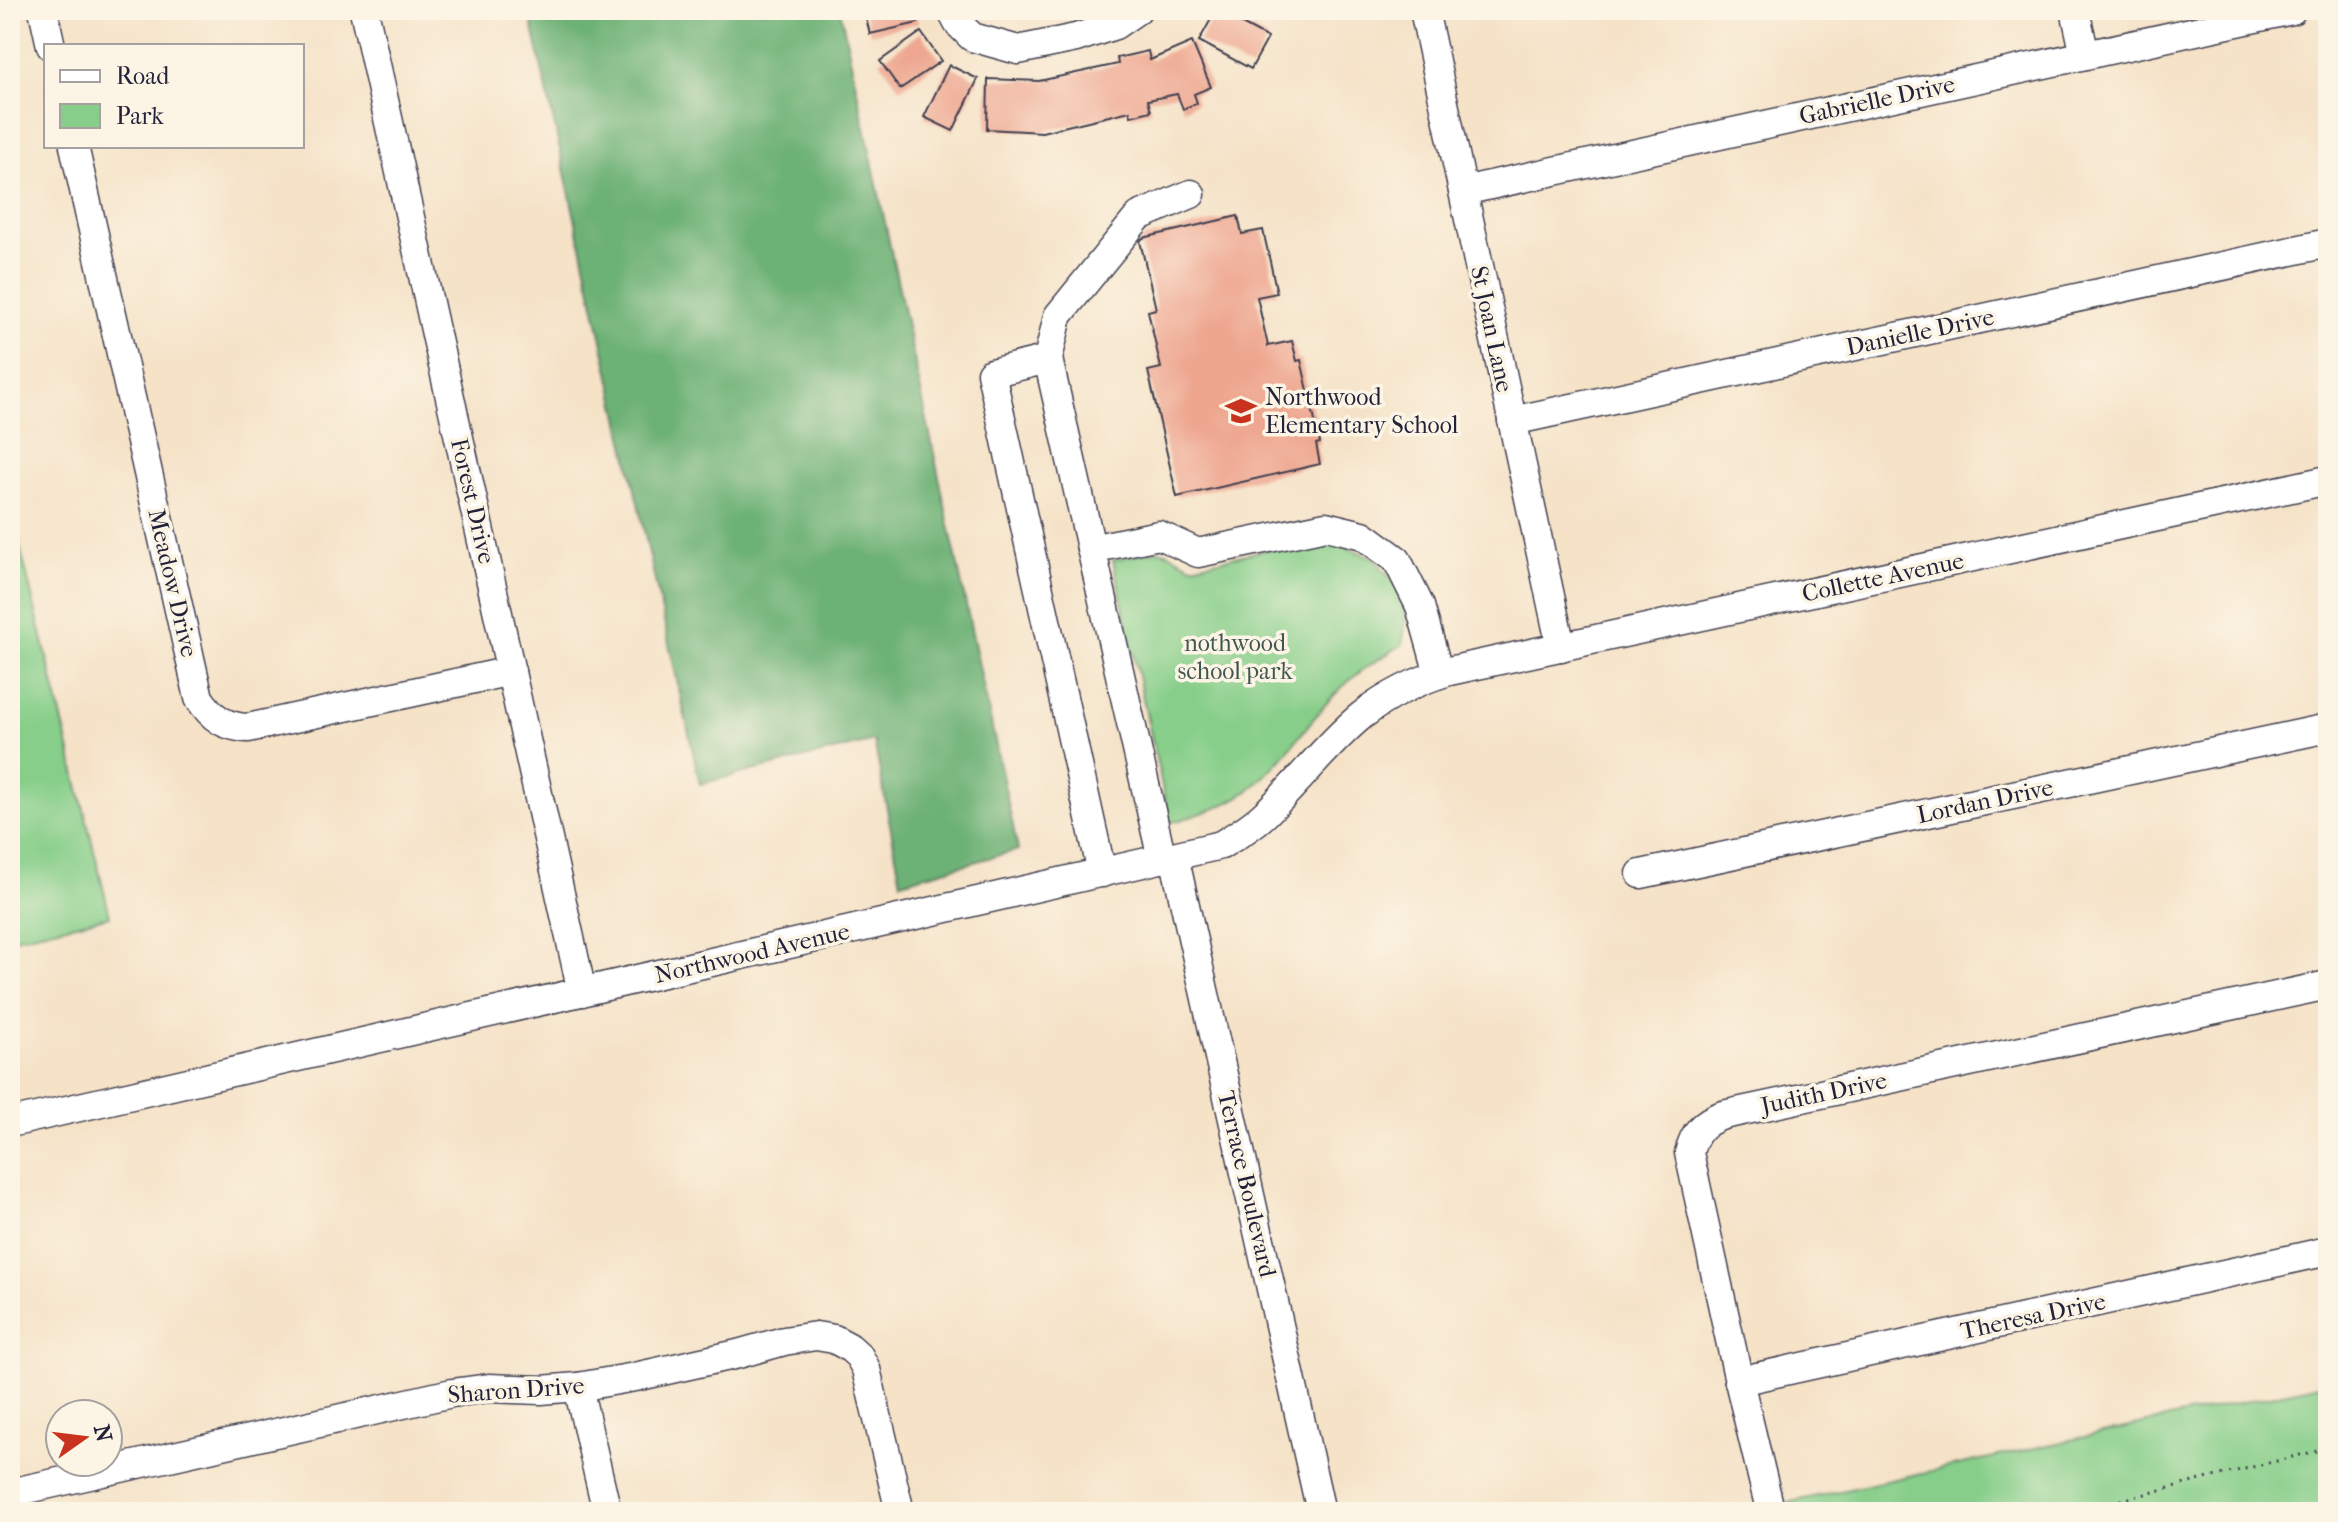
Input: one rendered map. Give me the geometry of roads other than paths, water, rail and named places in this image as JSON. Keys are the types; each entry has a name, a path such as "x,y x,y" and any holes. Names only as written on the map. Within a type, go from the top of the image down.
{"street":[{"path":"43,10 51,44"},
{"name":"Forest Drive","path":"364,10 582,992"},
{"path":"951,10 958,23 972,37 1018,50 1089,34 1115,25 1137,10"},
{"name":"St Joan Lane","path":"1424,10 1561,647"},
{"path":"2075,10 2085,55"},
{"name":"Gabrielle Drive","path":"1463,191 2292,10"},
{"name":"Meadow Drive","path":"74,148 199,698 208,711 219,722 248,728 511,671"},
{"path":"1102,873 991,373 1048,359 1058,316 1139,216 1191,194"},
{"name":"Danielle Drive","path":"1512,421 2328,243"},
{"name":"Terrace Boulevard","path":"1048,359 1321,1512"},
{"name":"Collette Avenue","path":"1439,674 2328,480"},
{"path":"1091,549 1159,535 1198,553 1326,526 1363,535 1397,560 1420,606 1439,674"},
{"name":"Northwood Avenue","path":"10,1123 1221,845 1267,813 1361,716 1399,691 1439,674"},
{"name":"Lordan Drive","path":"1641,874 2328,728"},
{"name":"Judith Drive","path":"1768,1501 1689,1153 1699,1128 1710,1119 1723,1115 2328,985"},
{"name":"Theresa Drive","path":"1739,1381 2328,1251"},
{"name":"Sharon Drive","path":"10,1493 452,1393 489,1388 541,1390 578,1387 665,1371 816,1336 834,1339 849,1347 859,1356 866,1369 900,1512"},
{"path":"578,1387 607,1512"}],"place":[{"name":"Northwood Elementary School","path":"1241,411"}],"park label":[{"name":"nothwood school park","path":"1235,657"}]}
